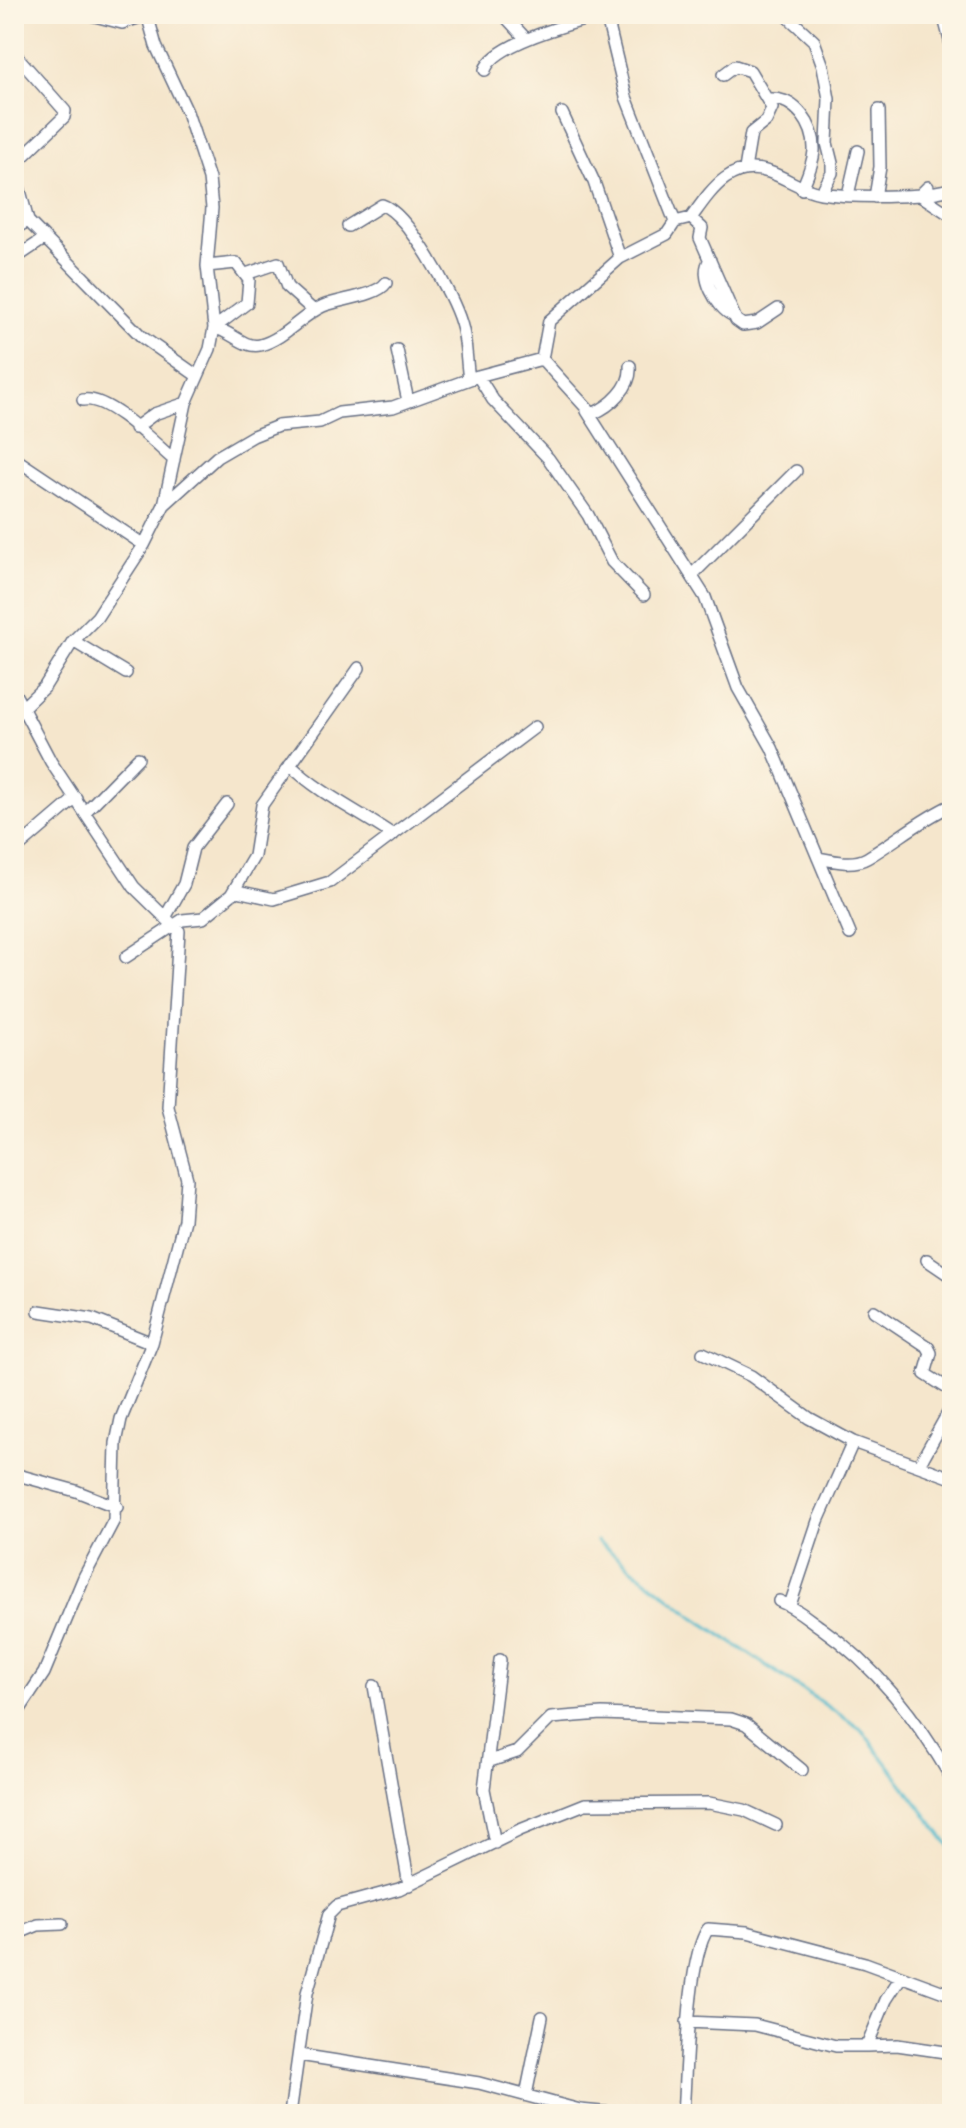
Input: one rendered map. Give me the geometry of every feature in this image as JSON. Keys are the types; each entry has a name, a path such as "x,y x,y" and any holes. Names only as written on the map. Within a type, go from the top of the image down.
{"street":[{"path":"14,716 45,686 73,641 97,617 144,545 164,505 186,403 210,349 214,328 207,266 212,208 209,179 187,112 156,46 147,14 122,23 87,14"},
{"path":"503,14 526,39"},
{"path":"485,70 489,60 526,39 567,23 606,14 626,97 675,222"},
{"path":"785,14 814,41 823,66 829,99 827,143 832,173 821,193"},
{"path":"943,14 952,48"},
{"path":"14,53 65,111 64,117 14,167 28,221 142,337 196,375"},
{"path":"723,75 730,67 745,67 769,99 772,108 766,121 751,133 745,169"},
{"path":"769,99 779,98 791,104 805,119 812,135 814,152 802,189"},
{"path":"875,197 880,167 879,110"},
{"path":"562,113 594,182 620,258"},
{"path":"848,195 858,151"},
{"path":"542,359 549,321 620,258 667,234 675,222 691,218 708,192 725,176 745,169 768,172 802,189 875,197 952,189"},
{"path":"924,191 952,216"},
{"path":"348,226 382,205 403,220 451,296 462,323 474,377 548,458 588,515 612,562 644,595"},
{"path":"691,218 702,228 700,238 710,260 706,271 717,304 743,325 749,325 778,309"},
{"path":"14,229 28,221"},
{"path":"14,259 44,239"},
{"path":"207,266 236,263 246,274 250,295 247,303 214,328"},
{"path":"246,274 278,263 287,287 314,311"},
{"path":"214,328 224,329 246,343 261,345 314,311 383,287 386,283"},
{"path":"397,350 408,401"},
{"path":"164,505 217,457 253,436 278,426 320,422 339,413 360,413 408,401 474,377 542,359"},
{"path":"542,359 587,411 705,597 738,688 772,748 850,934"},
{"path":"587,411 592,414 612,403 626,385 630,366"},
{"path":"83,400 101,403 174,460"},
{"path":"135,428 154,414 186,403"},
{"path":"14,458 144,545"},
{"path":"692,575 796,471"},
{"path":"73,641 126,673"},
{"path":"231,895 254,856 262,805 359,668"},
{"path":"14,692 25,707 51,762 134,887 179,931 168,1107 187,1189 173,1273 152,1343 121,1419 116,1443 117,1507 44,1673 14,1718"},
{"path":"126,957 182,920 203,918 237,891 274,899 330,882 535,727"},
{"path":"86,811 138,758"},
{"path":"290,765 315,790 344,802 393,835"},
{"path":"14,851 76,798"},
{"path":"166,916 184,884 193,848 227,804"},
{"path":"818,858 841,863 866,859 929,816 952,805"},
{"path":"927,1260 952,1277"},
{"path":"39,1311 92,1319 152,1343"},
{"path":"874,1311 928,1347 931,1353 925,1374 952,1391"},
{"path":"703,1353 751,1376 809,1418 853,1442 952,1478"},
{"path":"919,1465 952,1406"},
{"path":"853,1442 784,1603 863,1658 916,1721 952,1779"},
{"path":"14,1474 76,1491 117,1507"},
{"path":"495,1843 484,1789 490,1761 500,1660"},
{"path":"374,1686 409,1885"},
{"path":"490,1761 517,1752 551,1718 602,1714 731,1719 746,1724 802,1770"},
{"path":"290,2114 307,1993 329,1914 337,1906 409,1885 555,1814 600,1802 709,1803 744,1810 776,1825"},
{"path":"14,1935 38,1925 62,1924"},
{"path":"683,2114 687,2022 708,1929 747,1932 865,1963 952,1995"},
{"path":"867,2046 886,2000 901,1977"},
{"path":"526,2095 542,2017"},
{"path":"687,2022 755,2025 836,2046 897,2045 952,2053"},
{"path":"299,2055 479,2083 598,2113 622,2114"}],"waterway":[{"path":"597,1541 697,1619 861,1729 952,1849"}]}
